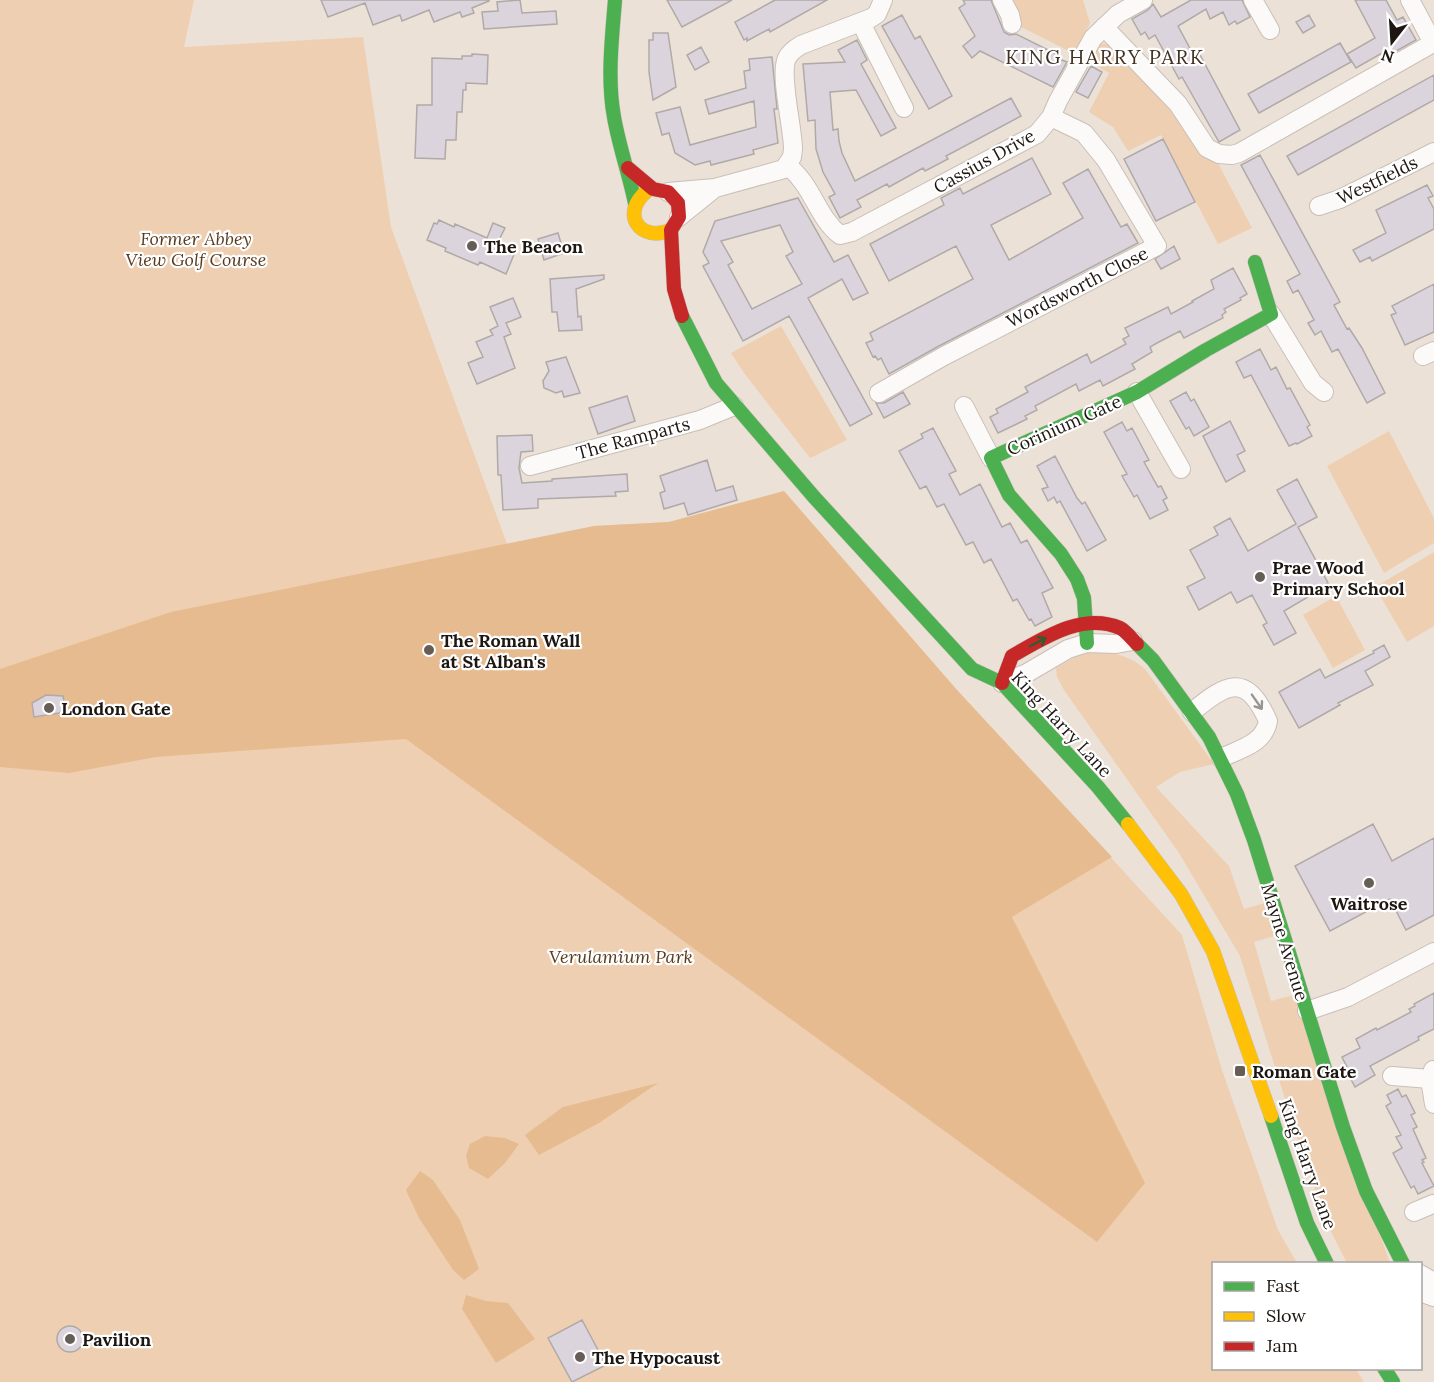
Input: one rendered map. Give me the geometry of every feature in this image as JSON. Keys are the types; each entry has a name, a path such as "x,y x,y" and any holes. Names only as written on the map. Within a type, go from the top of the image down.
{"street":[{"path":"615,0 611,57 612,99 619,139 628,168 638,227 651,242 715,188"},
{"path":"634,202 645,191 715,188 780,172 788,166 792,157 793,141 784,71 787,57 801,45 861,23 877,14 883,0"},
{"path":"1002,0 1012,24"},
{"name":"Cassius Drive","path":"788,166 809,189 832,229 840,236 852,232 1037,134 1051,117 1093,38 1118,14 1143,0"},
{"path":"1253,0 1270,30"},
{"path":"1104,27 1178,104 1207,148 1226,155 1239,153 1434,43 1410,0"},
{"path":"861,23 904,108"},
{"name":"Wordsworth Close","path":"879,393 944,356 1157,246 1106,160 1084,133 1051,117"},
{"name":"Westfields","path":"1319,207 1340,199 1434,152"},
{"name":"King Harry Lane","path":"628,168 660,191 674,197 678,203 672,276 679,310 711,375 734,406 972,669 1002,683 1098,788 1181,894 1213,951 1307,1223 1326,1262"},
{"name":"King Harry Lane","path":"651,242 672,276"},
{"path":"1255,262 1271,314 1312,383 1324,392"},
{"name":"Corinium Gate","path":"991,458 1137,392 1271,314"},
{"name":"Corinium Gate","path":"1137,392 1181,469"},
{"name":"The Ramparts","path":"530,466 700,420 734,406"},
{"name":"Corinium Gate","path":"964,406 1003,485 1012,499 1067,562 1083,592 1088,643"},
{"name":"Mayne Avenue","path":"1002,683 1012,656 1061,629 1100,623 1122,629 1153,660 1192,712 1221,758 1238,794 1343,1127 1366,1191 1402,1262"},
{"path":"1002,683 1027,673 1068,649 1088,643 1116,644 1133,641"},
{"path":"1192,712 1212,696 1227,688 1241,687 1262,706 1268,721 1262,736 1257,742 1221,758"},
{"path":"1307,1011 1348,997 1434,952"},
{"path":"1392,1076 1432,1073 1434,1104"},
{"path":"1414,1212 1434,1204"}],"green space":[{"name":"Verulamium Park","path":"0,0 194,0 184,47 363,37 391,227 507,544 594,526 669,522 784,491 957,690 1182,935 1222,1070 1278,1230 1296,1262 1212,1262 1212,1370 1357,1370 1364,1382 0,1382"},
{"path":"1007,0 1083,0 1090,23 1075,54 1021,27"},
{"path":"1095,44 1107,44 1134,69 1172,113 1201,153 1218,163 1252,228 1218,244 1161,135 1128,151 1113,127 1089,112 1109,73 1087,60"},
{"path":"781,326 847,440 810,458 731,353"},
{"path":"1389,431 1434,518 1434,543 1384,573 1327,466"},
{"path":"1434,552 1434,626 1407,642 1375,587"},
{"path":"1336,596 1365,650 1333,668 1303,615"},
{"path":"1086,651 1117,654 1132,660 1145,669 1214,764 1180,772 1156,787 1229,866 1244,909 1265,903 1274,936 1254,942 1271,1001 1294,995 1390,1262 1346,1262 1329,1228 1302,1153 1240,956 1179,853 1064,690 1057,677 1056,668"}],"shaded area":[{"path":"784,491 957,690 1112,857 1012,917 1145,1183 1097,1242 406,739 156,757 69,773 0,767 0,669 171,612 594,526 669,522"},
{"path":"658,1083 599,1123 539,1155 525,1135 563,1107"},
{"path":"485,1136 505,1138 519,1144 505,1163 488,1179 469,1168 466,1156 470,1144"},
{"path":"420,1171 433,1180 460,1220 479,1269 464,1280 453,1270 419,1218 406,1190"},
{"path":"466,1295 486,1301 508,1303 535,1339 496,1363 462,1309"}],"building":[{"path":"321,0 489,1 472,8 474,13 462,17 460,12 434,22 429,10 402,21 400,15 373,25 365,3 328,17"},
{"path":"520,0 522,13 556,11 557,24 484,29 482,12 498,11 497,2"},
{"path":"667,0 732,0 682,27"},
{"path":"775,0 827,0 770,32 769,29 747,41 747,38 744,40 735,22"},
{"path":"963,0 991,0 1004,32 1009,35 1016,34 1060,56 1059,59 1067,62 1053,87 980,51 972,58 963,46 975,36 959,8 965,4"},
{"path":"1191,0 1242,0 1250,17 1237,24 1235,21 1229,25 1223,12 1210,19 1206,9 1178,26 1193,54 1198,51 1240,130 1219,142 1182,77 1179,79 1155,35 1149,39 1145,32 1141,35 1132,19 1148,10 1153,4 1161,17"},
{"path":"1355,0 1386,0 1397,20 1403,17 1416,40 1391,54 1389,49 1356,68 1347,54 1375,38"},
{"path":"902,15 915,39 920,36 952,96 929,109 882,26"},
{"path":"1309,15 1315,26 1303,33 1296,22"},
{"path":"653,33 668,33 676,87 653,100 649,72 649,40 653,40"},
{"path":"857,40 867,60 861,64 896,128 881,136 856,90 830,92 833,130 838,129 842,153 855,181 1011,98 1021,116 946,156 948,159 925,171 923,168 889,187 887,184 857,200 861,207 840,218 829,197 835,194 823,172 816,149 815,120 808,121 803,64 845,62 838,50"},
{"path":"1340,43 1351,62 1259,113 1248,94"},
{"path":"701,47 709,62 695,70 687,55"},
{"path":"472,54 488,55 487,84 466,83 466,90 463,90 462,112 457,112 456,140 446,140 445,159 415,158 417,105 432,105 432,58 462,59 462,56 472,56"},
{"path":"772,57 778,143 753,150 754,154 711,165 710,161 695,165 675,153 669,133 662,135 656,113 680,107 690,145 756,127 754,101 709,114 705,100 746,88 744,71 750,70 749,59"},
{"path":"1091,66 1102,72 1088,98 1076,92"},
{"path":"1434,75 1434,100 1298,175 1287,156"},
{"path":"1163,139 1195,202 1156,221 1124,159"},
{"path":"1260,155 1340,302 1334,305 1347,329 1349,328 1362,348 1385,393 1367,403 1338,349 1332,352 1321,331 1315,335 1308,323 1314,320 1298,290 1293,293 1287,281 1300,274 1241,165"},
{"path":"1032,158 1051,194 991,225 1009,260 1083,218 1063,183 1088,169 1121,227 1127,224 1138,243 889,374 881,358 878,360 875,356 873,357 866,343 873,340 870,333 973,279 956,246 889,281 870,244 944,205 941,198 960,188 963,194"},
{"path":"1427,185 1433,196 1428,198 1434,209 1434,229 1372,261 1370,257 1360,262 1353,250 1386,233 1376,210"},
{"path":"798,198 834,262 848,255 868,293 853,300 842,279 808,298 872,414 850,426 789,316 743,341 703,266 709,263 703,252 715,221","holes":["780,225 793,252 786,256 802,284 752,309 728,265 733,262 721,241"]},
{"name":"The Beacon","path":"439,220 454,227 455,224 487,238 493,223 505,228 497,244 515,252 506,274 480,262 478,265 445,251 446,248 427,240 434,223 437,224"},
{"path":"558,233 564,253 544,260 538,239"},
{"path":"1174,246 1180,259 1161,269 1155,259"},
{"path":"1233,268 1247,294 1224,309 1226,312 1222,315 1223,318 1184,338 1180,331 1157,343 1150,347 1152,352 1132,364 1135,369 1103,386 1100,380 1079,391 1076,384 1035,406 1037,410 1025,416 1027,419 998,433 990,417 998,413 996,409 1028,392 1025,387 1087,354 1091,363 1126,344 1123,339 1129,336 1125,328 1168,307 1171,314 1193,302 1214,289 1211,280"},
{"path":"604,275 604,279 576,289 578,317 581,316 582,330 559,331 557,312 552,312 550,279"},
{"path":"1434,284 1434,332 1405,345 1391,315 1396,313 1392,306"},
{"path":"513,298 521,317 506,323 511,334 504,337 515,368 477,384 468,363 483,357 476,342 493,335 490,330 498,326 490,307"},
{"path":"1260,349 1271,370 1276,367 1287,389 1290,388 1310,425 1307,427 1312,436 1297,444 1289,446 1251,375 1244,378 1236,362"},
{"path":"566,357 580,393 564,397 562,391 556,393 544,388 543,381 549,371 546,362"},
{"path":"903,392 910,404 884,418 876,403 884,403"},
{"path":"1186,392 1191,401 1194,399 1209,427 1194,436 1189,427 1186,429 1170,401"},
{"path":"627,396 635,421 598,434 589,408"},
{"path":"1230,421 1245,451 1237,455 1245,471 1226,482 1203,436"},
{"path":"1122,422 1127,431 1132,428 1149,460 1144,462 1167,498 1163,500 1168,510 1150,519 1137,495 1134,497 1122,476 1127,474 1104,432"},
{"path":"933,428 956,471 949,474 960,495 980,484 1002,527 1010,523 1021,543 1027,540 1053,588 1042,593 1052,617 1035,626 1017,599 1013,601 991,559 984,563 973,542 966,545 944,504 937,507 926,486 920,489 899,451 923,438 921,434"},
{"path":"532,435 533,451 521,452 519,468 522,483 627,474 628,491 615,492 616,496 538,499 538,508 503,510 501,475 498,475 497,436"},
{"path":"1055,456 1077,498 1082,504 1085,502 1106,540 1087,551 1060,501 1057,503 1054,497 1048,501 1042,489 1048,487 1037,466"},
{"path":"707,460 716,491 733,486 737,500 688,515 684,503 664,509 660,493 665,491 660,476"},
{"path":"1297,479 1317,517 1298,527 1328,583 1284,611 1296,633 1274,645 1263,625 1267,623 1252,595 1237,603 1231,592 1199,610 1187,587 1205,578 1190,550 1218,535 1214,527 1230,518 1248,551 1296,524 1277,490"},
{"path":"1384,645 1390,657 1365,671 1373,685 1338,703 1340,705 1299,728 1279,692 1320,669 1325,678 1374,653 1373,651"},
{"name":"London Gate","path":"46,695 63,696 66,712 34,717 32,703"},
{"name":"Waitrose","path":"1373,824 1392,861 1434,838 1434,915 1406,930 1390,899 1330,931 1295,866"},
{"path":"1434,993 1434,1029 1418,1037 1419,1040 1370,1066 1375,1075 1355,1087 1342,1057 1360,1048 1356,1039 1411,1012 1409,1009 1415,1006 1414,1004"},
{"path":"1398,1089 1402,1097 1406,1095 1415,1113 1411,1115 1417,1127 1413,1129 1426,1158 1422,1160 1424,1162 1422,1163 1434,1186 1418,1194 1414,1186 1411,1188 1393,1153 1402,1148 1396,1137 1401,1135 1386,1106 1391,1103 1387,1095"},
{"name":"The Hypocaust","path":"582,1320 606,1365 572,1382 548,1338"},
{"name":"Pavilion","path":"70,1326 79,1330 83,1339 79,1348 70,1352 61,1348 57,1339 61,1330"}],"traffic: fast":[{"path":"615,0 611,58 612,103 635,203"},
{"path":"1087,643 1084,598 1077,579 1061,554 1009,495 991,458 1137,392 1271,314 1255,262"},
{"path":"682,316 716,383 814,497 972,669 1002,683 1098,787 1128,824"},
{"path":"1137,644 1153,660 1209,737 1237,794 1254,840 1343,1127 1366,1191 1402,1262"},
{"path":"1271,1116 1307,1223 1326,1262"},
{"path":"1385,1370 1393,1382"}],"traffic: slow":[{"path":"647,191 635,208 634,216 637,224 650,232 660,233 671,230"},
{"path":"1128,824 1181,894 1213,951 1271,1116"}],"traffic: jam":[{"path":"628,168 653,189 668,192 678,203 679,217 671,230 674,289 682,316"},
{"path":"1002,683 1012,656 1064,629 1092,623 1106,624 1120,628 1137,644"}],"place":[{"name":"The Beacon","path":"472,246"},
{"name":"Prae Wood Primary School","path":"1260,577"},
{"name":"The Roman Wall at St Alban's","path":"429,650"},
{"name":"London Gate","path":"49,708"},
{"name":"Waitrose","path":"1369,883"},
{"name":"Roman Gate","path":"1240,1071"},
{"name":"Pavilion","path":"70,1339"},
{"name":"The Hypocaust","path":"580,1357"}],"district":[{"name":"KING HARRY PARK","path":"1105,56"}],"park label":[{"name":"Former Abbey View Golf Course","path":"196,248"}]}
